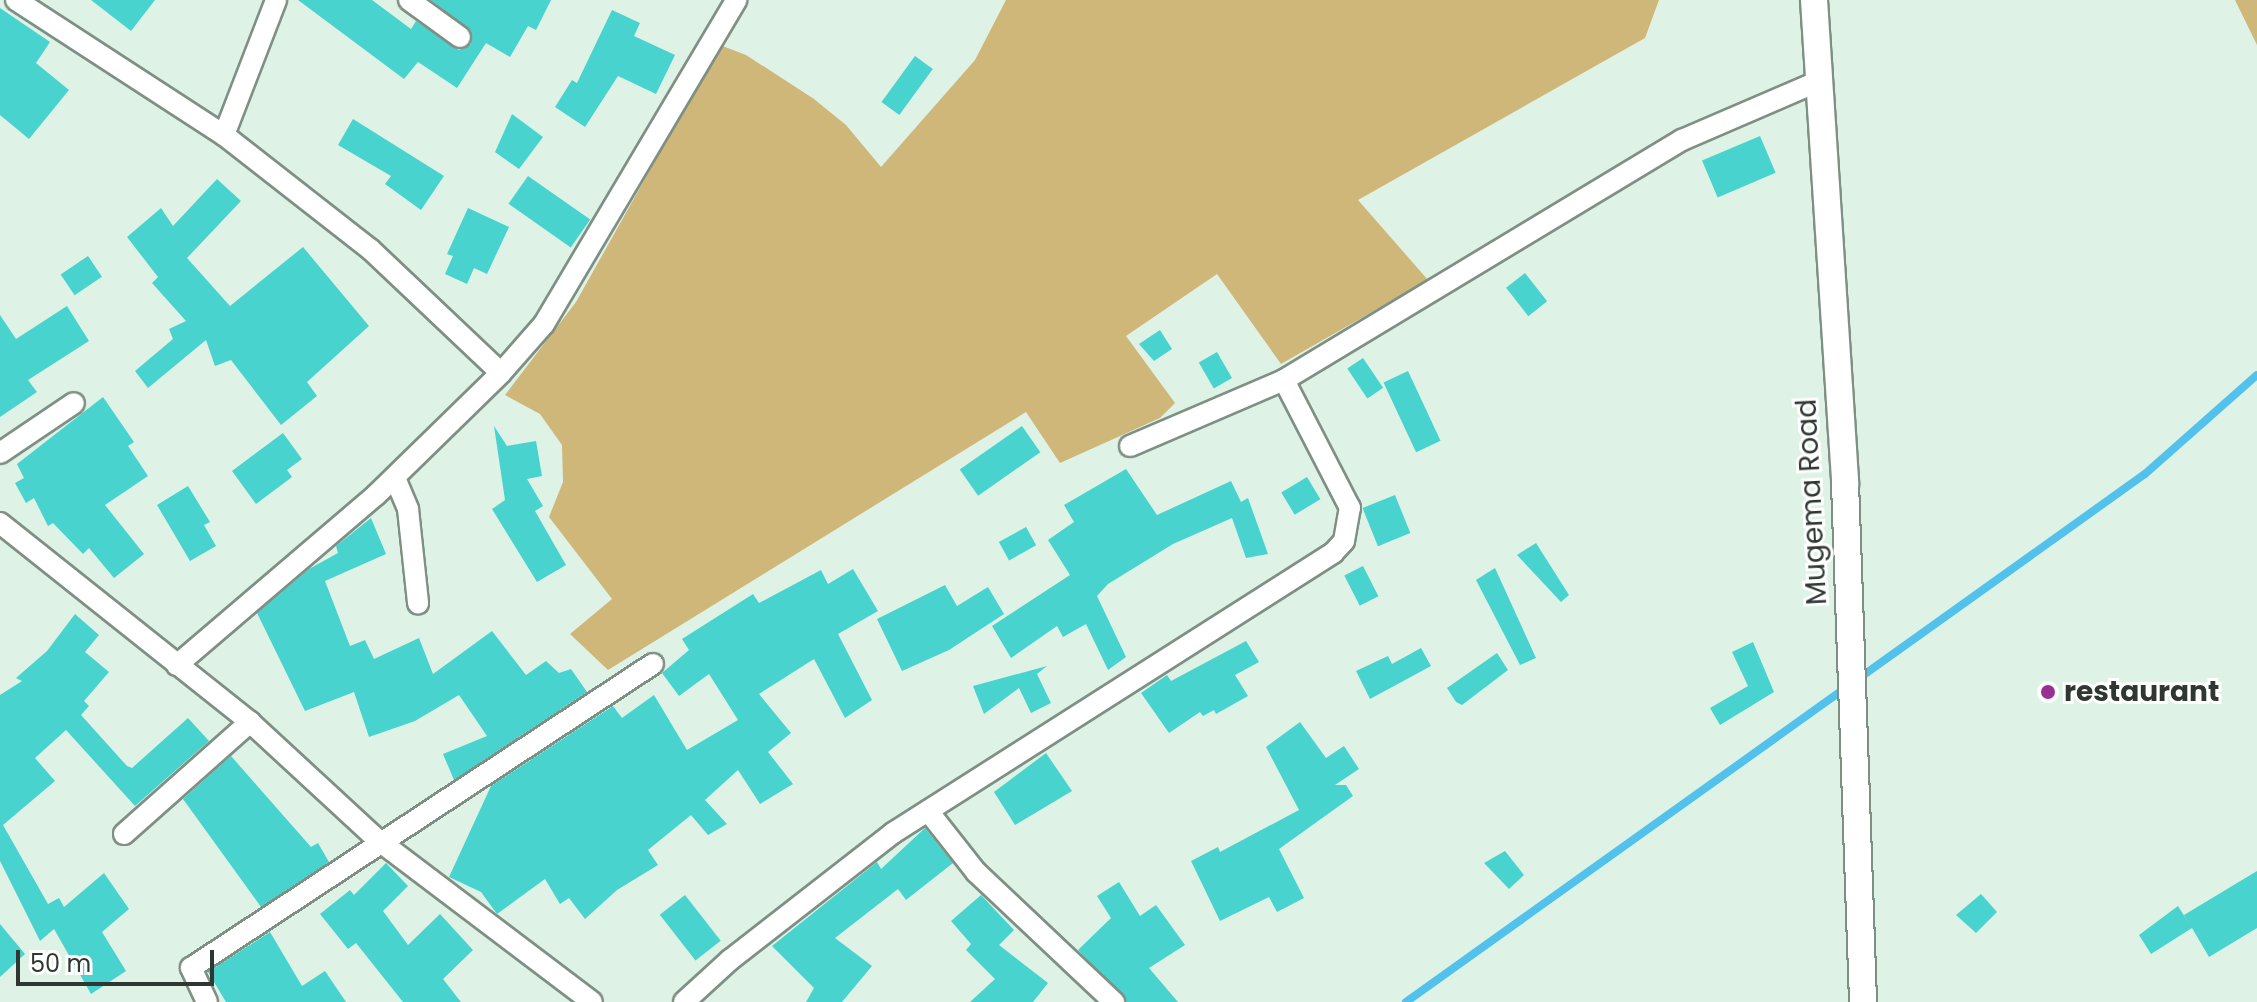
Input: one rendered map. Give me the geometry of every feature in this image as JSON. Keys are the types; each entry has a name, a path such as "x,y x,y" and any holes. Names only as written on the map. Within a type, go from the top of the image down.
{"street":[{"path":"16,0 224,135 370,249 501,373"},
{"path":"224,135 276,0"},
{"path":"409,0 460,37"},
{"path":"177,665 395,478 501,373 544,324 736,0"},
{"name":"Mugema Road","path":"1814,0 1851,660 1863,1002"},
{"path":"1130,446 1284,380 1682,140 1819,81"},
{"path":"684,1002 730,960 928,811 1333,553 1344,541 1350,508 1284,380"},
{"path":"0,453 74,403"},
{"path":"395,478 408,509 418,603"},
{"path":"0,523 250,722 378,840 592,1002"},
{"path":"207,1002 191,968 378,840 653,664"},
{"path":"124,834 250,722"},
{"path":"928,811 976,872 1114,1002"}],"shaded area":[{"path":"1006,0 1659,0 1645,38 1358,200 1428,280 1281,364 1217,274 1126,336 1175,403 1160,418 1060,463 1026,412 608,670 570,634 612,599 549,517 563,482 562,445 540,414 505,395 576,302 720,45 746,55 814,99 846,125 881,167 975,60"},
{"path":"2235,0 2257,0 2257,45"}],"building":[{"path":"91,0 155,0 131,31"},
{"path":"298,0 372,0 411,29 416,21 459,50 471,44 471,31 431,0 551,0 536,30 528,26 510,57 486,43 457,88 418,62 404,79"},
{"path":"0,8 50,42 36,63 69,90 29,139 0,115"},
{"path":"612,10 640,23 634,36 675,55 656,94 618,76 585,127 555,107 572,80 577,83"},
{"path":"915,56 933,69 899,115 881,102"},
{"path":"512,114 543,137 519,169 495,152"},
{"path":"353,119 444,176 421,210 385,184 391,176 338,145"},
{"path":"1760,136 1776,173 1718,197 1702,161"},
{"path":"528,176 590,220 571,247 508,204"},
{"path":"217,179 241,201 187,258 230,306 303,247 369,326 307,382 317,396 281,425 231,360 215,366 206,340 148,388 135,371 173,339 169,329 186,321 152,283 158,277 127,237 161,208 173,226"},
{"path":"468,208 509,227 487,274 474,268 467,284 445,274 453,256 447,254"},
{"path":"88,256 102,277 75,295 61,274"},
{"path":"1525,273 1547,301 1528,316 1506,288"},
{"path":"67,306 89,341 28,380 37,392 0,417 0,315 16,339"},
{"path":"1160,330 1172,349 1154,361 1139,344"},
{"path":"1217,352 1232,378 1214,388 1199,362"},
{"path":"1363,358 1383,388 1367,398 1347,369"},
{"path":"1408,371 1441,441 1416,452 1384,382"},
{"path":"103,397 134,442 128,446 148,476 105,505 144,554 114,578 89,548 83,554 53,523 48,526 34,498 26,503 15,483 24,478 17,464"},
{"path":"494,426 507,446 536,441 542,476 527,479 543,506 535,511 566,565 537,582 492,509 505,500"},
{"path":"1022,426 1040,452 978,496 960,470"},
{"path":"283,433 302,459 287,470 292,477 256,504 232,471"},
{"path":"1126,469 1157,515 1231,481 1241,502 1248,498 1268,554 1246,558 1232,518 1173,544 1108,584 1097,596 1126,657 1108,670 1086,624 1063,637 1057,626 1011,658 992,626 1070,575 1048,540 1074,522 1064,505"},
{"path":"1307,477 1320,499 1295,515 1281,492"},
{"path":"188,486 210,522 204,525 216,546 190,561 157,505"},
{"path":"1395,495 1410,533 1378,546 1363,508"},
{"path":"371,518 386,554 325,581 350,646 365,640 374,659 419,638 433,674 492,631 526,675 546,661 559,673 571,669 587,692 454,780 443,754 487,736 459,695 415,721 369,737 354,692 305,711 257,613 309,569 338,553 336,546"},
{"path":"1026,527 1036,545 1009,560 999,542"},
{"path":"1536,543 1569,595 1561,602 1517,555"},
{"path":"1363,566 1378,596 1360,606 1344,576"},
{"path":"1495,568 1536,658 1520,665 1476,580"},
{"path":"853,569 878,611 838,634 872,700 845,718 814,659 759,694 791,733 768,752 793,784 760,804 738,770 705,800 727,824 708,835 691,815 648,850 658,865 617,890 585,919 569,898 560,904 545,879 497,914 481,892 449,877 491,786 613,706 622,718 654,695 687,750 738,720 709,674 679,696 662,673 689,650 682,639 753,594 759,603 821,570 828,584"},
{"path":"945,585 957,606 988,587 1004,614 949,650 902,671 877,619"},
{"path":"75,614 99,635 85,652 109,672 84,701 89,706 81,715 127,766 132,768 188,718 209,741 135,806 66,730 35,758 55,781 3,825 48,904 59,898 64,907 104,873 129,909 102,932 126,971 91,994 54,929 40,941 0,861 0,695 22,681 16,678 47,651"},
{"path":"1246,641 1259,662 1235,675 1248,696 1216,714 1214,710 1203,716 1200,712 1169,733 1141,693 1167,675 1171,681"},
{"path":"1753,642 1774,692 1720,725 1710,708 1748,686 1732,652"},
{"path":"1421,648 1431,666 1370,699 1356,671 1388,656 1392,664"},
{"path":"1497,653 1508,670 1462,705 1456,702 1447,688"},
{"path":"1047,666 1037,674 1051,703 1031,713 1019,688 984,714 973,686"},
{"path":"1300,722 1326,758 1344,746 1359,769 1335,785 1346,785 1353,796 1279,849 1304,898 1277,912 1269,897 1220,921 1191,861 1218,847 1220,852 1299,810 1266,747"},
{"path":"1046,753 1072,791 1015,825 994,792"},
{"path":"231,756 311,847 318,843 329,862 261,907 183,799"},
{"path":"925,828 953,863 906,900 898,889 835,938 872,966 842,1002 806,1002 814,988 772,946 877,862 881,869"},
{"path":"1505,851 1524,875 1509,889 1484,863"},
{"path":"386,863 408,886 383,911 408,945 440,914 473,950 443,979 461,1002 403,1002 356,943 348,949 320,914 350,890 354,895"},
{"path":"2257,871 2257,928 2209,957 2192,928 2151,954 2139,935 2178,906 2190,925 2184,915"},
{"path":"1119,882 1140,916 1156,905 1185,945 1149,968 1178,1002 1127,1002 1078,950 1111,918 1097,896"},
{"path":"1981,894 1997,912 1976,933 1956,915"},
{"path":"685,895 721,941 695,960 660,915"},
{"path":"981,895 1014,930 999,945 1048,983 1033,1002 970,1002 995,979 966,950 971,944 951,921"},
{"path":"0,924 25,954 0,977"},
{"path":"270,932 302,986 325,971 346,1002 226,1002 208,972"}],"waterway":[{"path":"1406,1002 2145,474 2257,375"}],"place":[{"name":"restaurant","path":"2048,692"}]}
